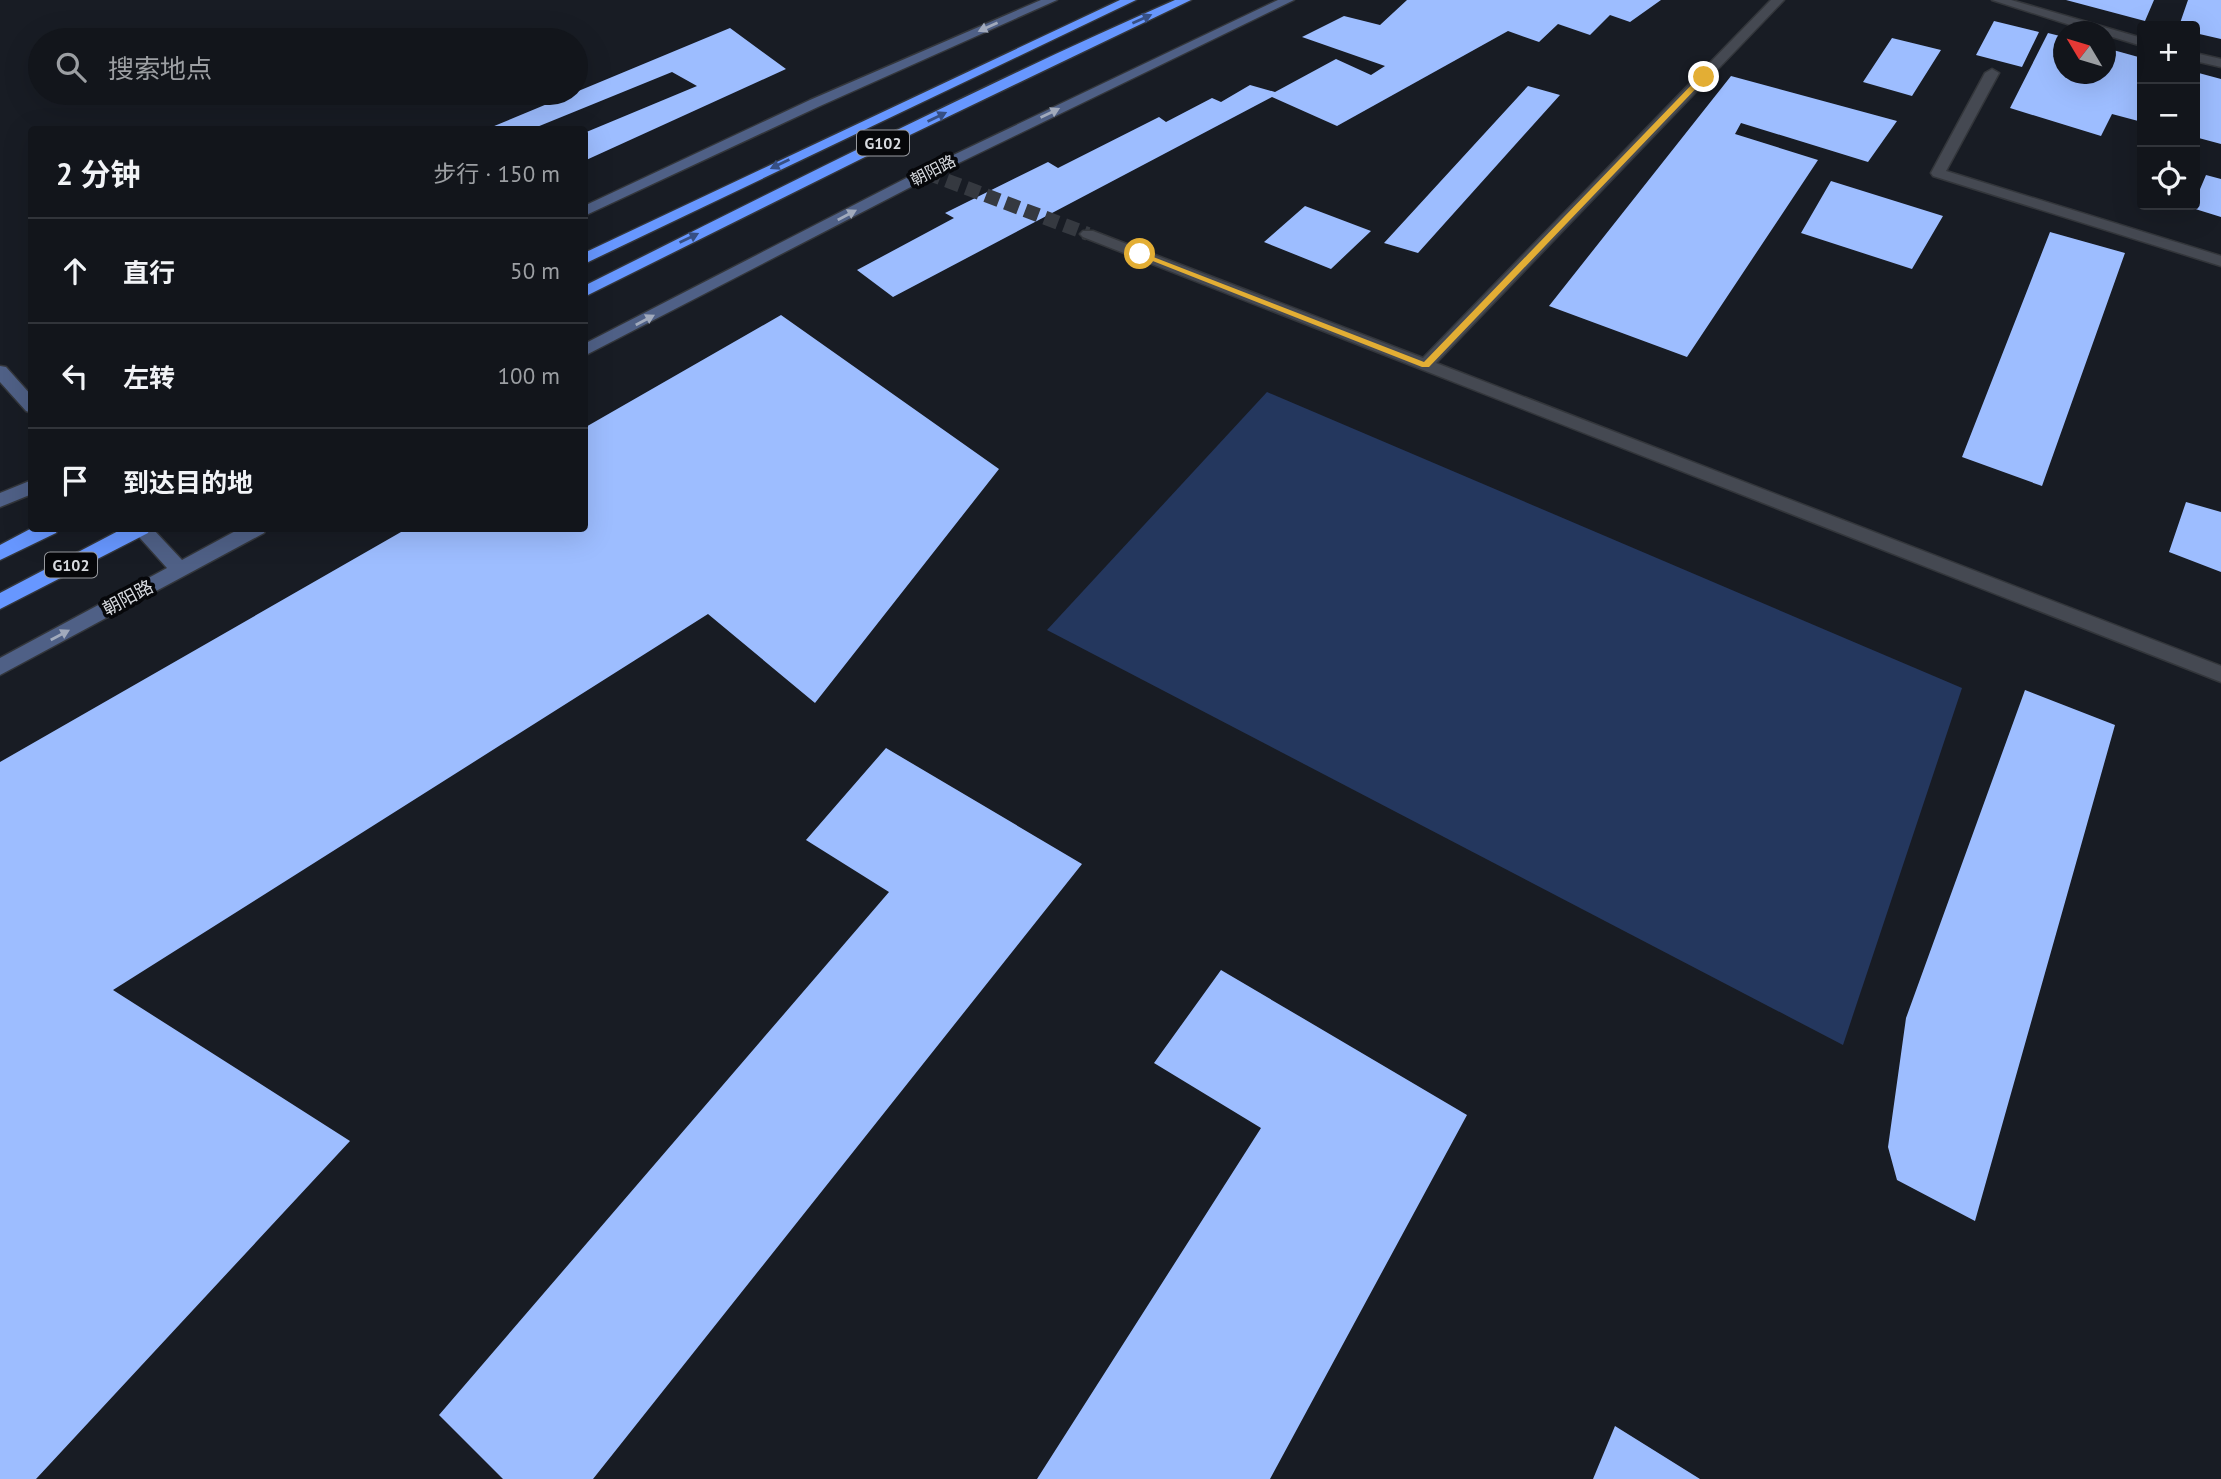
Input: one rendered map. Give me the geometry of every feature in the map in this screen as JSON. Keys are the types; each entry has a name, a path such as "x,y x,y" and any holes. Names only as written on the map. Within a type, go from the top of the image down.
{"highway":[{"name":"G102","path":"588,257 928,93 1130,0"},
{"name":"G102","path":"588,290 870,149 1185,0"},
{"name":"G102","path":"0,553 41,532"},
{"name":"G102","path":"0,602 134,532"}],"street":[{"path":"588,210 815,103 1051,0"},
{"name":"朝阳路","path":"588,349 927,173 1288,0"},
{"path":"1425,365 1778,0"},
{"path":"1998,0 2137,41"},
{"path":"2200,58 2221,63"},
{"path":"1992,74 1938,173 2221,261"},
{"path":"1088,234 2221,674"},
{"path":"0,371 28,402"},
{"path":"0,501 28,488"},
{"path":"143,532 180,570"},
{"name":"朝阳路","path":"0,667 250,532"}],"shaded area":[{"path":"1267,392 1962,688 1843,1045 1047,630"}],"building":[{"path":"1407,0 1661,0 1630,22 1610,15 1590,35 1558,24 1539,42 1508,31 1337,126 1272,97 893,297 857,270 954,218 945,213 1048,162 1058,168 1159,117 1166,122 1212,98 1221,102 1250,85 1275,92 1336,59 1371,75 1385,66 1302,37 1344,16 1380,25"},
{"path":"2066,0 2154,0 2145,21"},
{"path":"2188,0 2221,0 2221,39 2200,34 2200,21 2181,21"},
{"path":"1994,21 2039,32 2022,67 1976,55"},
{"path":"730,28 786,69 588,159 588,131 697,86 672,72 539,126 494,126 545,105 588,105 588,87"},
{"path":"2048,33 2053,34 2053,84 2116,84 2116,51 2137,57 2137,121 2112,114 2101,136 2010,108"},
{"path":"1892,38 1941,50 1912,96 1863,82"},
{"path":"2200,73 2221,79 2221,144 2200,138"},
{"path":"1731,76 1897,121 1868,162 1741,123 1735,134 1818,160 1687,357 1549,306"},
{"path":"1528,86 1560,95 1418,253 1384,243"},
{"path":"2206,175 2221,179 2221,217 2198,210 2200,189"},
{"path":"1831,181 1943,216 1912,269 1801,233"},
{"path":"1305,206 1371,231 1331,269 1264,242"},
{"path":"2050,232 2125,253 2042,486 1962,457"},
{"path":"781,315 999,469 815,703 708,614 113,990 350,1141 36,1479 0,1479 0,762 401,532 588,532 588,426"},
{"path":"2186,502 2221,512 2221,572 2169,552"},
{"path":"2025,690 2115,725 1975,1221 1897,1180 1888,1147 1906,1018"},
{"path":"886,748 1082,864 593,1479 503,1479 439,1415 889,892 806,840"},
{"path":"1221,970 1467,1115 1270,1479 1037,1479 1261,1128 1154,1063"},
{"path":"1615,1426 1700,1479 1593,1479"}],"tunnel":[{"path":"927,173 1088,234"}],"route":[{"path":"1140,254 1425,365 1704,77"}]}
